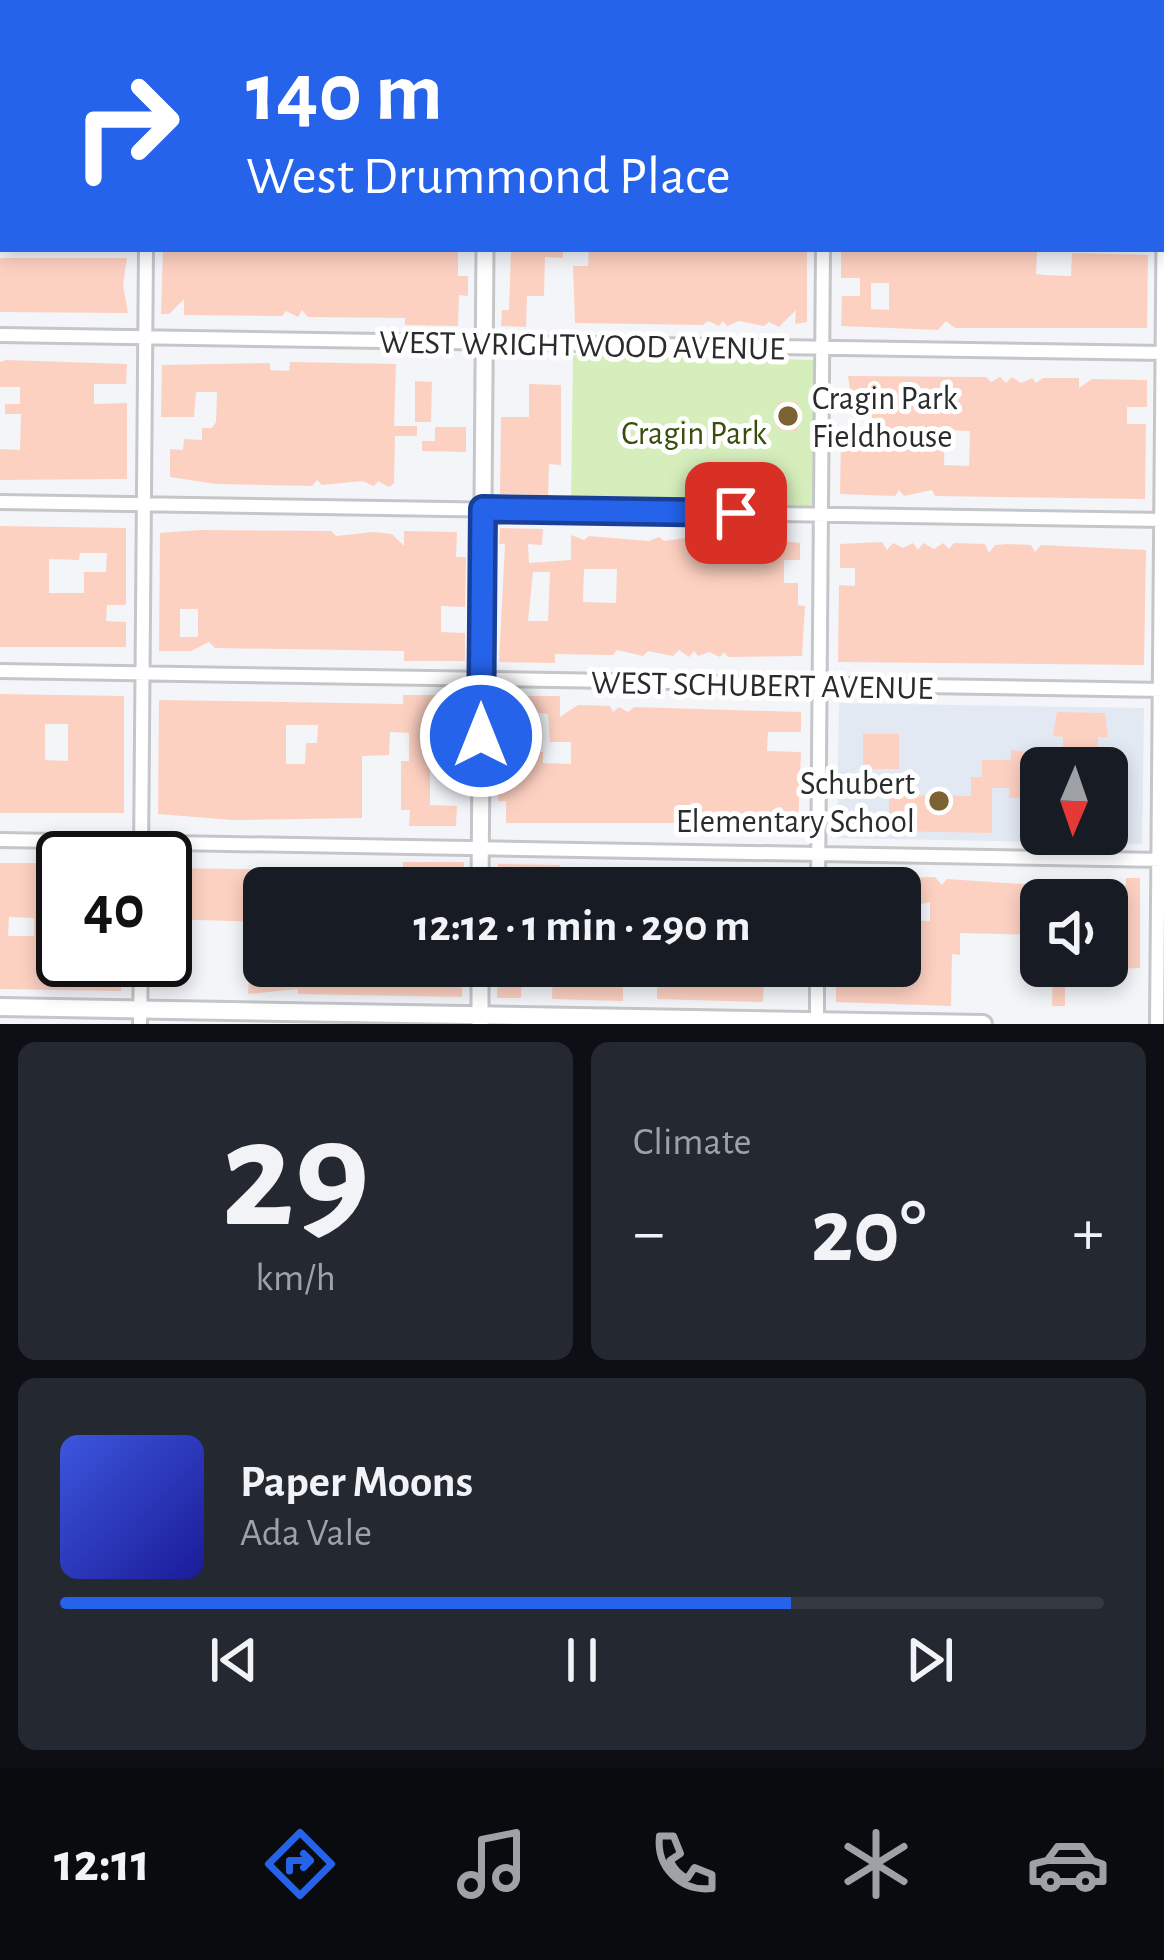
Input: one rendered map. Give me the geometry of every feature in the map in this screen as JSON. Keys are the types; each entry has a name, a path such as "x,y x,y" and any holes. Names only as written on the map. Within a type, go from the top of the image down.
{"main road":[{"path":"0,1007 140,1017 983,1024"}],"street":[{"path":"141,831 146,252"},
{"path":"480,867 484,252"},
{"path":"818,867 823,252"},
{"path":"1156,1024 1163,252"},
{"name":"WEST WRIGHTWOOD AVENUE","path":"0,335 1163,353"},
{"path":"0,502 1162,520"},
{"name":"WEST SCHUBERT AVENUE","path":"0,671 1162,690"},
{"path":"0,840 36,841"},
{"path":"192,843 1161,860"},
{"path":"480,987 480,1020"},
{"path":"817,1023 818,987"}],"shaded area":[{"name":"Schubert Elementary School","path":"839,703 1144,708 1142,844 1128,844 1128,747 1020,747 1020,842 837,838"}],"green space":[{"name":"Cragin Park","path":"573,355 817,360 814,509 571,505"}],"building":[{"path":"163,252 458,252 458,276 468,276 468,296 459,295 458,326 405,325 405,318 308,317 302,310 298,317 286,311 282,316 184,315 184,299 169,314 161,314"},
{"path":"511,252 563,252 563,258 545,257 544,296 527,296 526,327 501,326 502,310 509,310"},
{"path":"589,252 807,252 807,322 795,324 796,310 779,327 739,321 727,326 723,321 719,326 708,321 703,325 575,323 573,266 588,266"},
{"path":"841,252 1037,252 1036,274 1071,276 1072,253 1148,255 1147,328 955,328 946,321 938,330 841,326 842,296 860,296 860,278 841,278","holes":["871,283 889,283 889,310 871,309"]},
{"path":"0,258 127,258 123,285 128,313 0,312"},
{"path":"0,362 127,364 126,384 94,384 94,404 127,403 127,479 0,480 0,449 20,450 21,414 5,414 5,404 20,404 20,387 0,387"},
{"path":"290,362 396,364 394,426 417,426 417,436 395,436 394,483 389,487 378,481 374,486 362,481 322,485 317,480 312,486 216,484 170,477 170,449 183,450 184,439 202,440 202,428 212,428 216,422 217,392 196,392 194,417 161,417 162,365 270,363 270,370 289,371"},
{"path":"848,376 986,377 991,382 1000,377 1006,383 1012,377 1021,383 1032,378 1036,383 1043,378 1079,378 1079,388 1092,379 1147,380 1147,407 1127,407 1127,424 1146,424 1145,499 935,496 932,490 904,496 899,490 895,496 840,494 841,439 871,440 872,411 853,411","holes":["945,430 970,431 969,466 944,465"]},
{"path":"415,381 432,382 431,422 415,422"},
{"path":"529,384 561,385 561,465 549,464 548,495 500,494 501,417 529,417"},
{"name":"Cragin Park Fieldhouse","path":"778,402 798,402 798,431 778,430"},
{"path":"435,427 466,427 466,452 422,451 422,441 435,441"},
{"path":"0,526 126,528 126,605 107,605 106,621 126,622 126,647 0,647","holes":["80,553 107,553 106,572 84,572 84,593 49,593 49,559 79,560"]},
{"path":"500,528 543,529 542,545 528,544 529,563 571,560 571,535 584,540 589,536 649,541 693,537 705,543 732,538 738,548 744,538 756,543 759,538 800,543 800,560 784,560 784,583 798,583 798,605 805,606 802,656 728,657 724,652 720,657 709,652 698,656 694,651 689,657 679,650 673,656 648,651 643,656 617,650 613,655 555,654 555,663 499,662 505,544 499,544","holes":["584,569 617,569 616,603 583,602","533,572 550,572 548,621 528,621"]},
{"path":"331,531 336,536 373,532 392,534 404,546 404,531 457,532 456,557 466,557 465,607 441,606 441,632 465,633 465,661 404,661 404,651 215,648 209,642 191,651 159,651 160,533","holes":["180,609 198,609 198,637 180,637"]},
{"path":"882,542 887,550 893,543 903,548 913,543 918,550 923,543 934,549 943,543 949,549 954,543 985,544 989,553 995,545 1008,544 1031,545 1035,552 1041,545 1146,550 1144,665 838,662 839,585 855,586 855,568 840,568 840,544"},
{"path":"0,694 124,696 124,813 0,813","holes":["45,724 68,724 68,761 45,760"]},
{"path":"403,695 456,695 455,724 465,725 463,754 442,755 430,747 430,805 457,806 456,826 409,826 410,810 401,810 401,761 409,761 409,733 390,732 389,755 362,756 362,818 232,820 158,814 159,700 403,704","holes":["286,725 318,725 317,743 306,743 305,764 286,764"]},
{"path":"499,696 560,696 560,717 578,705 610,706 613,712 634,707 801,712 801,732 768,732 767,751 801,752 798,825 696,823 697,811 684,823 506,823 506,801 498,801","holes":["523,711 548,714 550,742 571,742 571,764 543,763 543,752 522,752"]},
{"path":"1057,712 1105,713 1108,737 1098,737 1098,747 1063,747 1063,737 1053,736"},
{"path":"863,734 899,734 899,769 863,769"},
{"path":"1011,750 1020,751 1020,798 1009,798 1009,788 992,788 992,833 889,831 889,795 971,796 971,777 982,777 982,760 1011,760"},
{"path":"403,862 464,862 464,867 403,867"},
{"path":"0,863 36,863 36,987 121,987 121,991 0,989","holes":["9,917 34,918 34,936 8,936"]},
{"path":"498,864 560,865 560,867"},
{"path":"192,868 243,869 243,921 192,920"},
{"path":"921,877 935,877 942,885 947,879 1020,884 1020,934 960,933 960,955 952,954 951,1006 836,1002 836,987 921,987 921,921 930,921 930,902 921,904"},
{"path":"1126,878 1140,878 1140,968 1128,968"},
{"path":"248,987 462,987 462,997 298,994 298,989 248,994"},
{"path":"497,987 521,987 521,998 497,998"},
{"path":"552,987 623,987 623,1001 552,999"},
{"path":"657,987 764,987 763,1002 657,999"},
{"path":"1052,987 1065,987 1065,1006 1052,1006"}],"place":[{"name":"Cragin Park Fieldhouse","path":"788,416"},
{"name":"Schubert Elementary School","path":"939,801"}],"route":[{"path":"481,736 483,509 736,513"}]}
